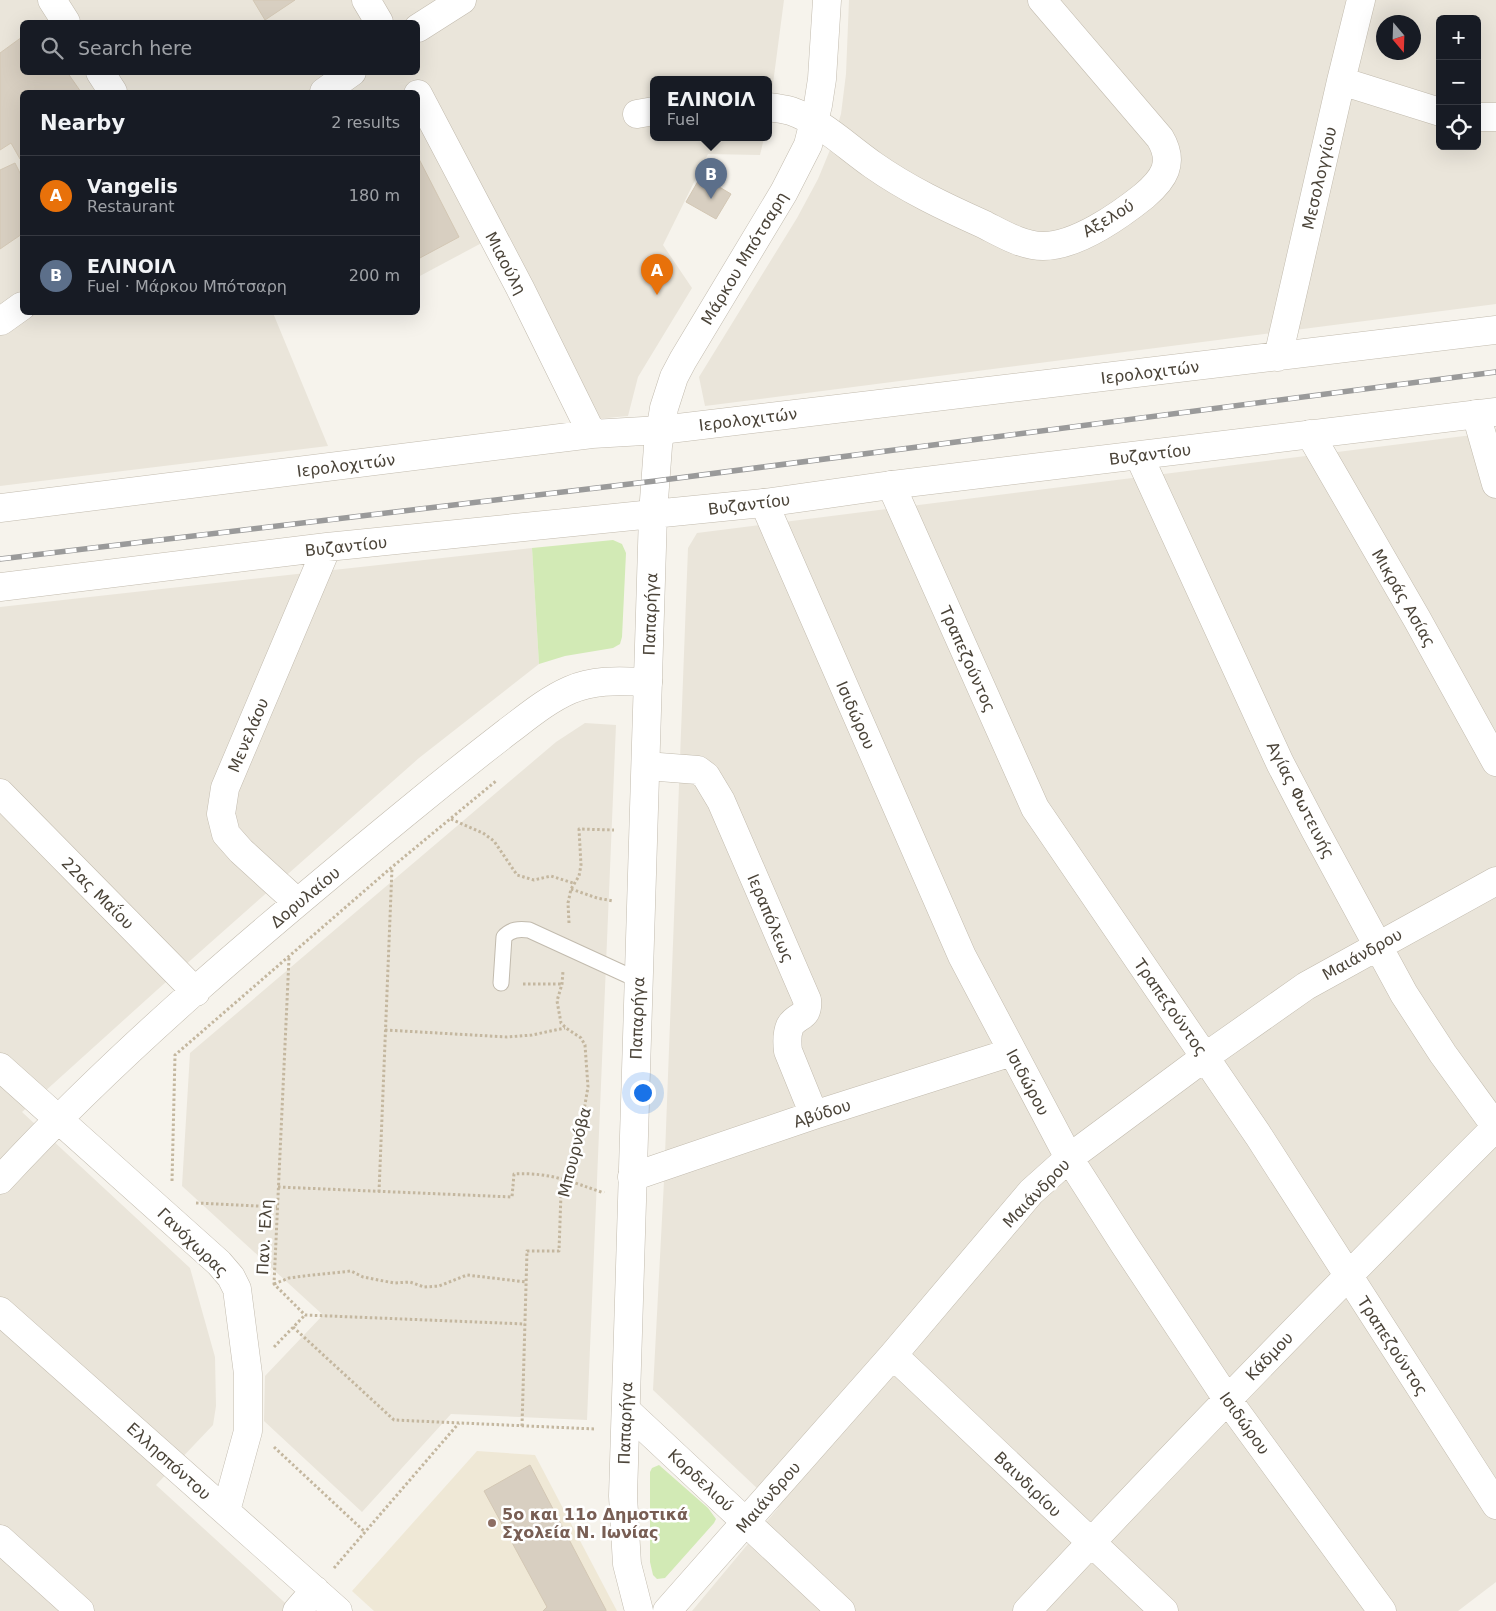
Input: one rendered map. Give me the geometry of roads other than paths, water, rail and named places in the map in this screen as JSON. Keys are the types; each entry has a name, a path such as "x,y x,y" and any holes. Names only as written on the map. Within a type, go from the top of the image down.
{"street":[{"path":"52,0 65,20"},
{"path":"366,0 378,20"},
{"path":"420,27 462,0"},
{"name":"Μάρκου Μπότσαρη","path":"654,514 661,430 668,393 683,360 795,173 808,145 822,78 827,0"},
{"name":"Αξελού","path":"772,108 790,110 814,121 873,165 905,186 1020,241 1044,246 1087,233 1150,191 1163,174 1168,158 1160,138 1042,0"},
{"name":"Μεσολογγίου","path":"1278,357 1361,0"},
{"path":"102,75 112,90"},
{"path":"327,90 348,75"},
{"name":"Μιαούλη","path":"408,75 415,90"},
{"path":"1341,81 1436,111"},
{"name":"Μιαούλη","path":"420,99 520,288 592,434"},
{"path":"1481,117 1496,117"},
{"name":"Ιερολοχιτών","path":"0,508 592,434 661,430 1496,330"},
{"path":"1486,413 1496,484"},
{"name":"Βυζαντίου","path":"0,587 327,547 764,503 891,485 1486,413"},
{"name":"Μικράς Ασίας","path":"1310,434 1417,619 1496,762"},
{"name":"Αγίας Φωτεινής","path":"1139,456 1280,763 1404,994 1443,1054 1496,1127"},
{"name":"Τραπεζούντος","path":"891,485 1035,808 1258,1135 1496,1505"},
{"name":"Ισιδώρου","path":"764,503 962,956 1069,1158 1227,1399 1382,1611"},
{"name":"Παπαρήγα","path":"639,1611 627,1564 623,1496 654,514"},
{"name":"Μενελάου","path":"297,902 226,834 221,814 225,788 327,547"},
{"name":"Δορυλαίου","path":"0,1180 58,1119 114,1065 297,902 470,760 532,712 559,695 584,684 598,681 648,682"},
{"name":"Ιεραπόλεως","path":"646,766 698,770 706,776 722,801 806,1000 806,1013 792,1023 789,1028 788,1050 814,1115"},
{"name":"22ας Μαΐου","path":"0,793 196,992"},
{"name":"Μαιάνδρου","path":"667,1611 893,1355 1031,1192 1069,1158 1205,1057 1306,986 1377,945 1496,881"},
{"name":"Αβύδου","path":"632,1177 814,1115 1012,1052"},
{"name":"Γανόχωρας","path":"0,1067 219,1263 237,1290 248,1374 249,1406 246,1441 226,1511"},
{"name":"Κάδμου","path":"1027,1611 1347,1275 1496,1127"},
{"name":"Ελλησπόντου","path":"0,1311 338,1611"},
{"name":"Βαινδιρίου","path":"893,1355 1164,1611"},
{"name":"Κορδελιού","path":"626,1410 841,1611"},
{"path":"0,1539 80,1611"},
{"path":"297,1611 315,1590"}],"lane":[{"path":"501,983 503,942 507,934 516,930 529,930 638,980"}],"railway":[{"path":"0,559 655,481 1496,372"}],"place":[{"name":"ΕΛΙΝΟΙΛ","path":"711,199"},
{"name":"Vangelis","path":"657,295"},
{"name":"5ο και 11ο Δημοτικά Σχολεία Ν. Ιωνίας","path":"492,1523"}]}
